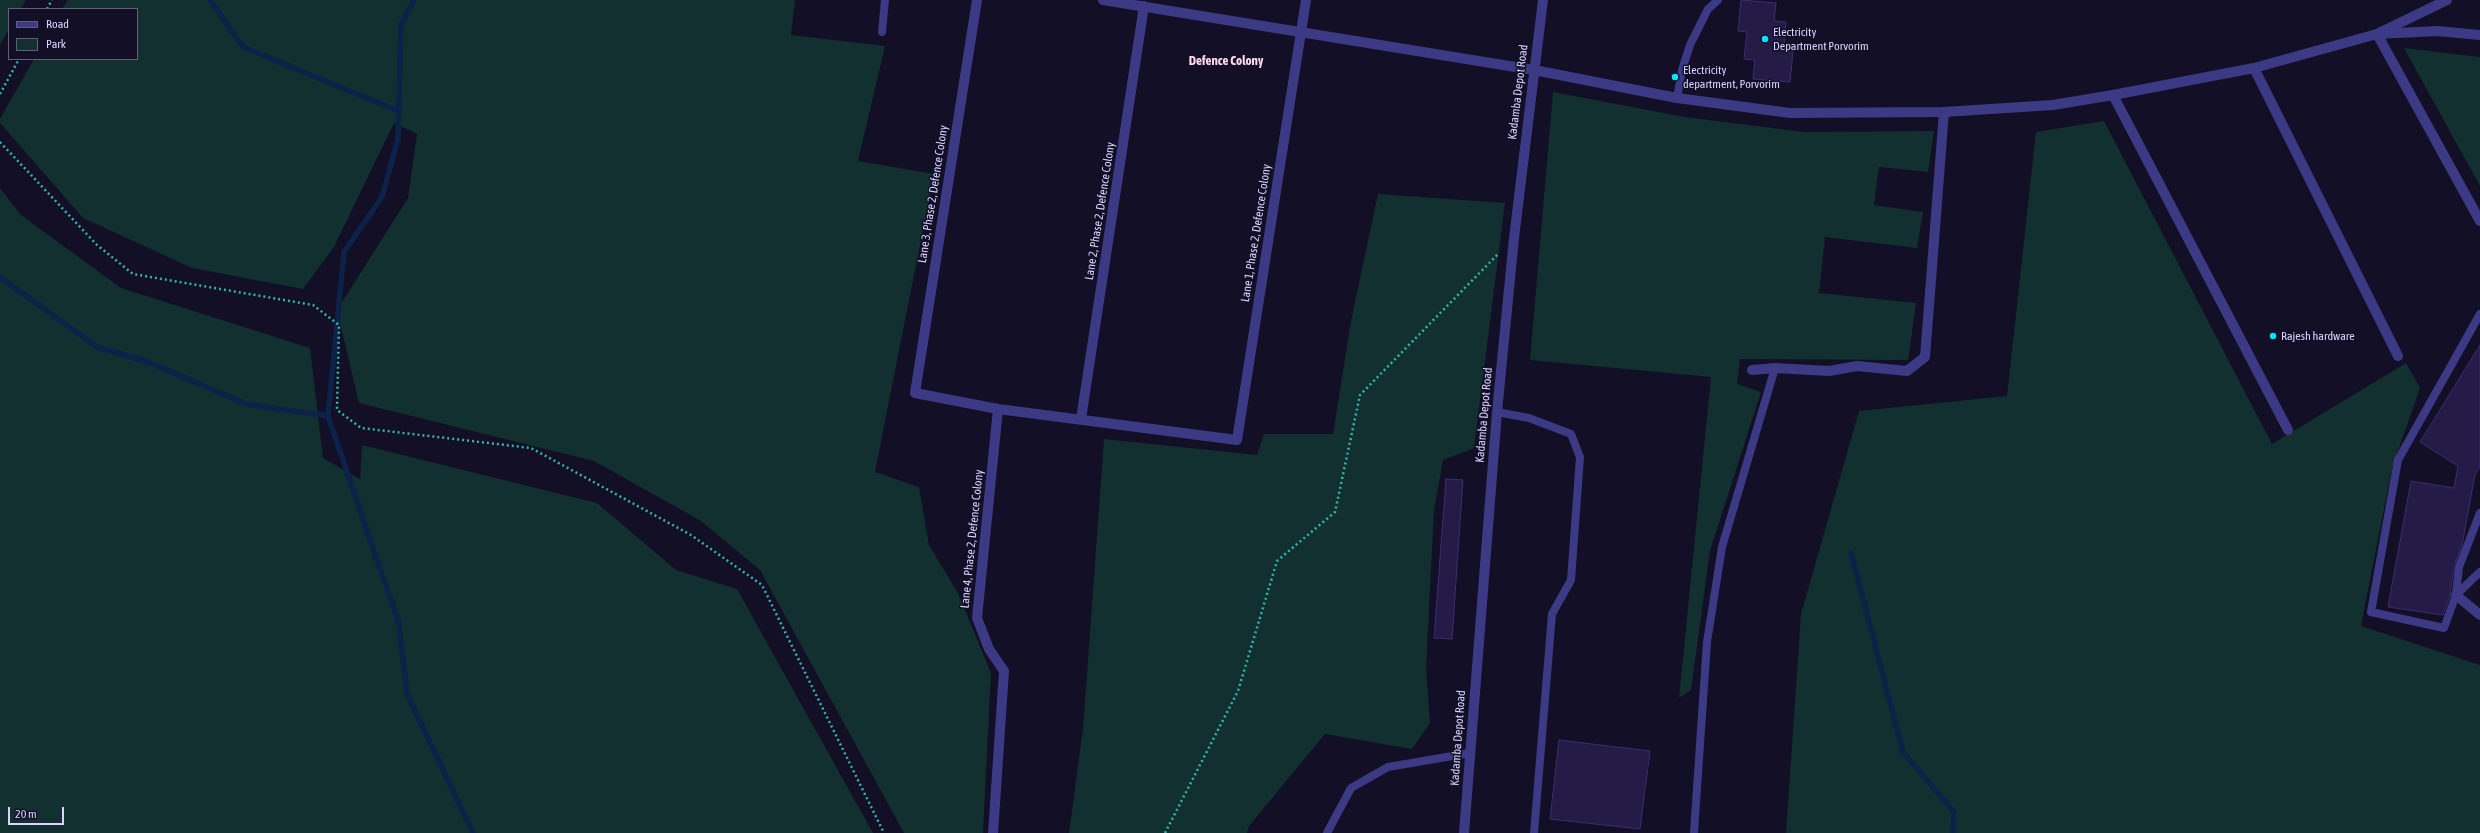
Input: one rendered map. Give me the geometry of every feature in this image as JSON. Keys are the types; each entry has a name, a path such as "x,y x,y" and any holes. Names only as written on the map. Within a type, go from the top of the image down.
{"street":[{"name":"Lane 3, Phase 2, Defence Colony","path":"977,0 915,393 998,409"},
{"path":"1103,0 1128,2 1144,6 1534,70 1677,98 1790,113 1944,112 2053,104 2113,95 2254,68 2377,34 2447,0"},
{"name":"Lane 1, Phase 2, Defence Colony","path":"1081,419 1237,440 1306,0"},
{"name":"Kadamba Depot Road","path":"1464,833 1497,412 1514,238 1543,0"},
{"name":"Lane 2, Phase 2, Defence Colony","path":"1081,419 1144,6"},
{"path":"2377,34 2437,31 2480,35"},
{"path":"2377,34 2480,221"},
{"path":"2254,68 2398,356"},
{"path":"2113,95 2288,430"},
{"path":"1752,370 1775,368 1829,372 1857,366 1907,371 1925,357 1944,112"},
{"path":"998,409 1081,419"},
{"name":"Lane 4, Phase 2, Defence Colony","path":"993,833 1004,672 989,649 977,618 998,409"},
{"path":"2456,595 2480,615"}],"lane":[{"path":"882,32 885,0"},
{"path":"1677,98 1682,70 1690,45 1708,9 1718,0"},
{"path":"2480,314 2398,460 2371,612 2444,628 2456,595 2460,567 2480,513"},
{"path":"1694,832 1707,642 1722,547 1775,368"},
{"path":"1497,412 1529,418 1571,434 1580,457 1571,580 1552,614 1534,833"},
{"path":"2456,595 2480,572"},
{"path":"1327,833 1351,788 1388,767 1470,753"}],"path":[{"path":"0,94 18,60"},
{"path":"0,142 97,245 133,274 313,305 339,325 337,410 361,428 531,448 691,535 762,585 884,833"},
{"path":"1166,833 1238,691 1277,561 1335,512 1360,395 1514,238"}],"green space":[{"path":"0,0 26,0 22,8 8,8 8,31 0,45"},
{"path":"68,0 795,0 791,35 885,46 858,161 934,174 875,472 919,487 929,545 958,593 991,673 983,833 904,833 760,570 701,521 594,461 359,403 337,310 408,198 417,134 394,123 334,247 303,289 192,268 83,218 0,123 0,119 33,60 138,60 138,8 63,8"},
{"path":"2404,48 2480,57 2480,186"},
{"path":"1553,92 1685,117 1804,132 1934,131 1928,172 1879,167 1874,205 1923,212 1917,248 1825,237 1819,293 1916,303 1908,360 1740,359 1737,384 1761,392 1710,551 1691,690 1679,698 1711,377 1530,360"},
{"path":"2104,121 2272,444 2406,363 2420,388 2392,468 2361,626 2480,665 2480,833 1786,833 1801,614 1859,411 2007,396 2036,132"},
{"path":"0,188 21,215 121,288 310,348 323,458 360,479 362,445 597,503 676,570 737,589 873,833 0,833"},
{"path":"1378,194 1505,203 1474,448 1443,460 1434,510 1426,669 1430,723 1412,749 1325,734 1249,826 1247,833 1069,833 1083,729 1104,439 1257,455 1264,434 1333,434 1351,321"}],"building":[{"name":"Electricity Department Porvorim","path":"1741,0 1776,3 1774,21 1786,22 1784,47 1793,51 1790,82 1753,79 1755,60 1744,59 1747,32 1738,31"},
{"path":"2480,345 2480,467 2475,475 2462,545 2454,566 2450,596 2443,615 2388,607 2411,481 2454,488 2458,466 2420,442"},
{"path":"1446,479 1463,480 1452,639 1434,638"},
{"path":"1559,740 1650,751 1640,829 1550,819"}],"waterway":[{"path":"210,0 243,47 398,111"},
{"path":"414,0 401,25 398,139 382,197 344,252 328,416 399,624 407,694 473,833"},
{"path":"0,277 97,347 148,362 246,404 328,416"},
{"path":"1851,553 1903,752 1954,812 1953,833"}],"place":[{"name":"Electricity Department Porvorim","path":"1765,39"},
{"name":"Electricity department, Porvorim","path":"1675,77"},
{"name":"Rajesh hardware","path":"2273,336"}],"district":[{"name":"Defence Colony","path":"1226,61"}]}
